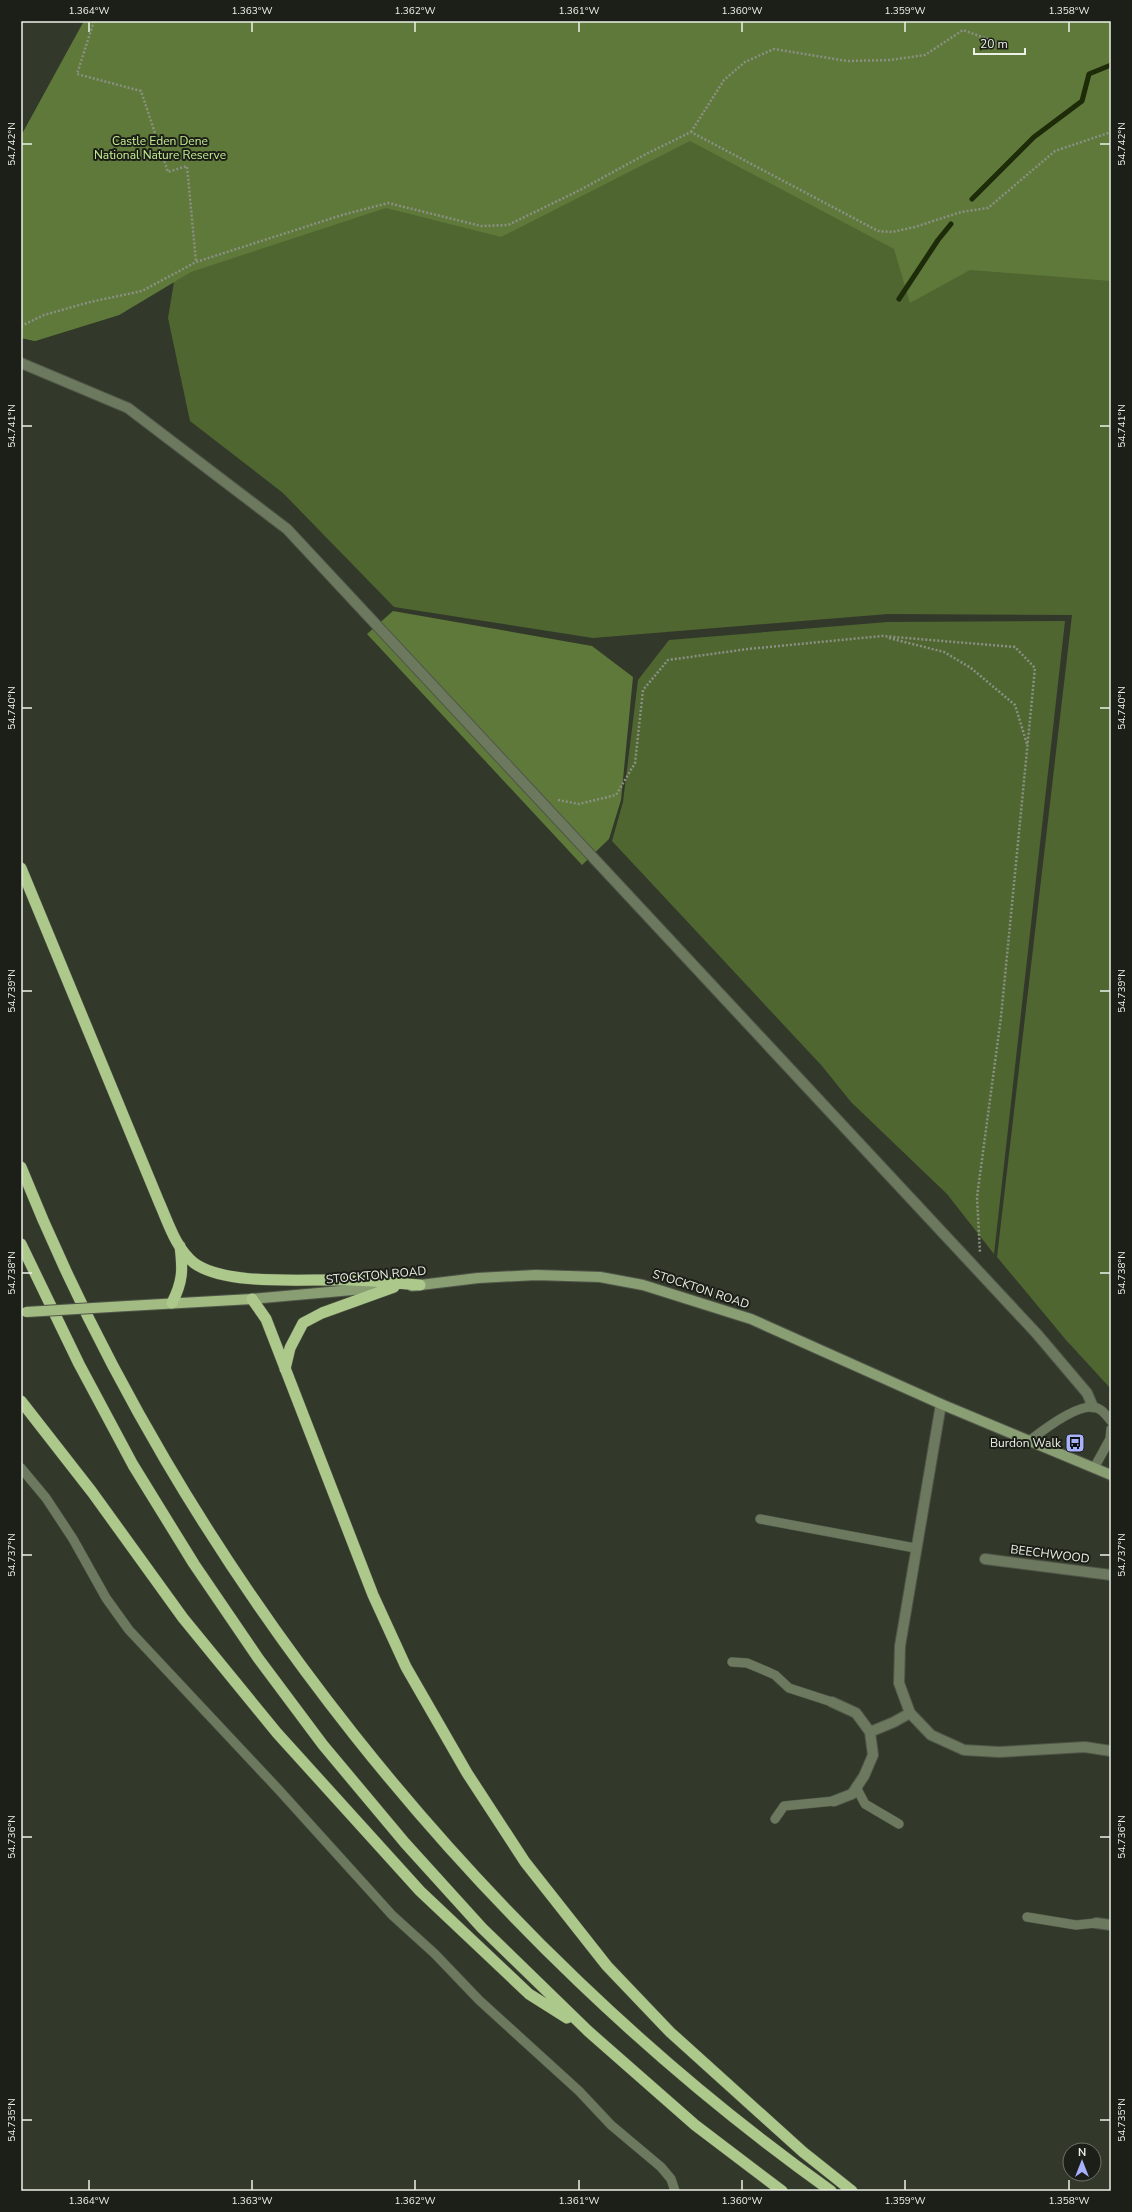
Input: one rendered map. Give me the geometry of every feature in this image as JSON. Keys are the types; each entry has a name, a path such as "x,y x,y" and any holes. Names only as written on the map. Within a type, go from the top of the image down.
{"highway":[{"path":"21,868 159,1202 180,1246 193,1262 209,1272 233,1278 346,1280 420,1285"},
{"path":"21,1166 43,1222 101,1344 169,1466 221,1551 285,1644 372,1756 489,1892 593,1996 694,2086 796,2166 831,2191"},
{"path":"21,1244 79,1364 133,1465 194,1564 258,1658 323,1745 406,1843 482,1928 588,2031 694,2125 782,2191"},
{"path":"172,1303 180,1287 183,1271 180,1246"},
{"path":"285,1369 290,1348 303,1324 322,1313 394,1287"},
{"path":"252,1299 266,1319 373,1595 406,1667 467,1773 525,1862 607,1966 670,2032 803,2152 852,2191"},
{"path":"21,1401 92,1492 183,1618 277,1733 420,1890 529,1994 588,2031"}],"main road":[{"name":"STOCKTON ROAD","path":"252,1299 420,1285 478,1278 536,1275 600,1277 643,1284 751,1319 942,1404 1111,1475"},
{"path":"23,1313 252,1299"}],"street":[{"path":"21,363 128,408 287,529 1037,1334 1087,1393 1092,1407"},
{"path":"942,1404 900,1646 899,1683 910,1713 932,1735 964,1750 999,1752 1085,1747 1111,1751"},
{"name":"BEECHWOOD","path":"985,1559 1111,1575"},
{"path":"832,1702 856,1713 870,1732 873,1755 864,1776 852,1794 834,1801"},
{"path":"870,1732 894,1722 910,1713"},
{"path":"1096,1923 1111,1925"}],"lane":[{"path":"1029,1441 1050,1425 1082,1408 1092,1407 1103,1411 1111,1421"},
{"path":"1094,1468 1110,1440 1111,1430"},
{"path":"21,1468 46,1498 62,1522 106,1598 130,1630 279,1790 392,1915 435,1954 479,2000 568,2081 611,2125 661,2167 670,2179 675,2191"},
{"path":"760,1519 916,1548"},
{"path":"732,1662 747,1663 775,1675 789,1688 832,1702"},
{"path":"856,1788 865,1804 900,1824"},
{"path":"775,1819 784,1806 834,1801"},
{"path":"1027,1917 1076,1925 1096,1923"}],"path":[{"path":"94,21 77,74 141,91 168,172 187,166 196,262"},
{"path":"21,326 50,313 90,302 142,291 196,262 342,215 388,203 481,226 508,225 582,189 646,154 691,132 724,80 744,62 774,49 847,61 890,60 925,55 963,30 1001,44"},
{"path":"691,132 878,231 892,232 915,228 961,212 988,208 1055,151 1111,132"},
{"path":"882,636 944,652 971,668 1015,705 1027,747"},
{"path":"536,796 579,804 616,795 635,763 643,690 668,660 748,649 882,636 1015,647 1035,668 1001,1017 977,1197 982,1275"}],"green space":[{"path":"84,21 1111,21 1111,1389 1066,1340 997,1257 1072,615 888,614 593,638 394,607 283,493 190,421 168,318 174,282 119,315 35,341 21,338 21,136"},
{"name":"Castle Eden Dene National Nature Reserve","path":"84,21 1111,21 1111,281 970,270 910,303 894,249 690,141 501,237 386,208 191,272 119,315 35,341 21,338 21,136"},
{"path":"393,611 592,646 633,677 621,800 609,839 582,865 367,634"},
{"path":"1065,621 994,1254 947,1194 851,1102 822,1066 612,841 623,802 638,680 669,640 888,622"}],"waterway":[{"path":"972,199 1034,137 1082,101 1089,74 1111,65"},
{"path":"899,299 938,240 951,224"}],"place":[{"name":"Burdon Walk","path":"1075,1443"}]}
